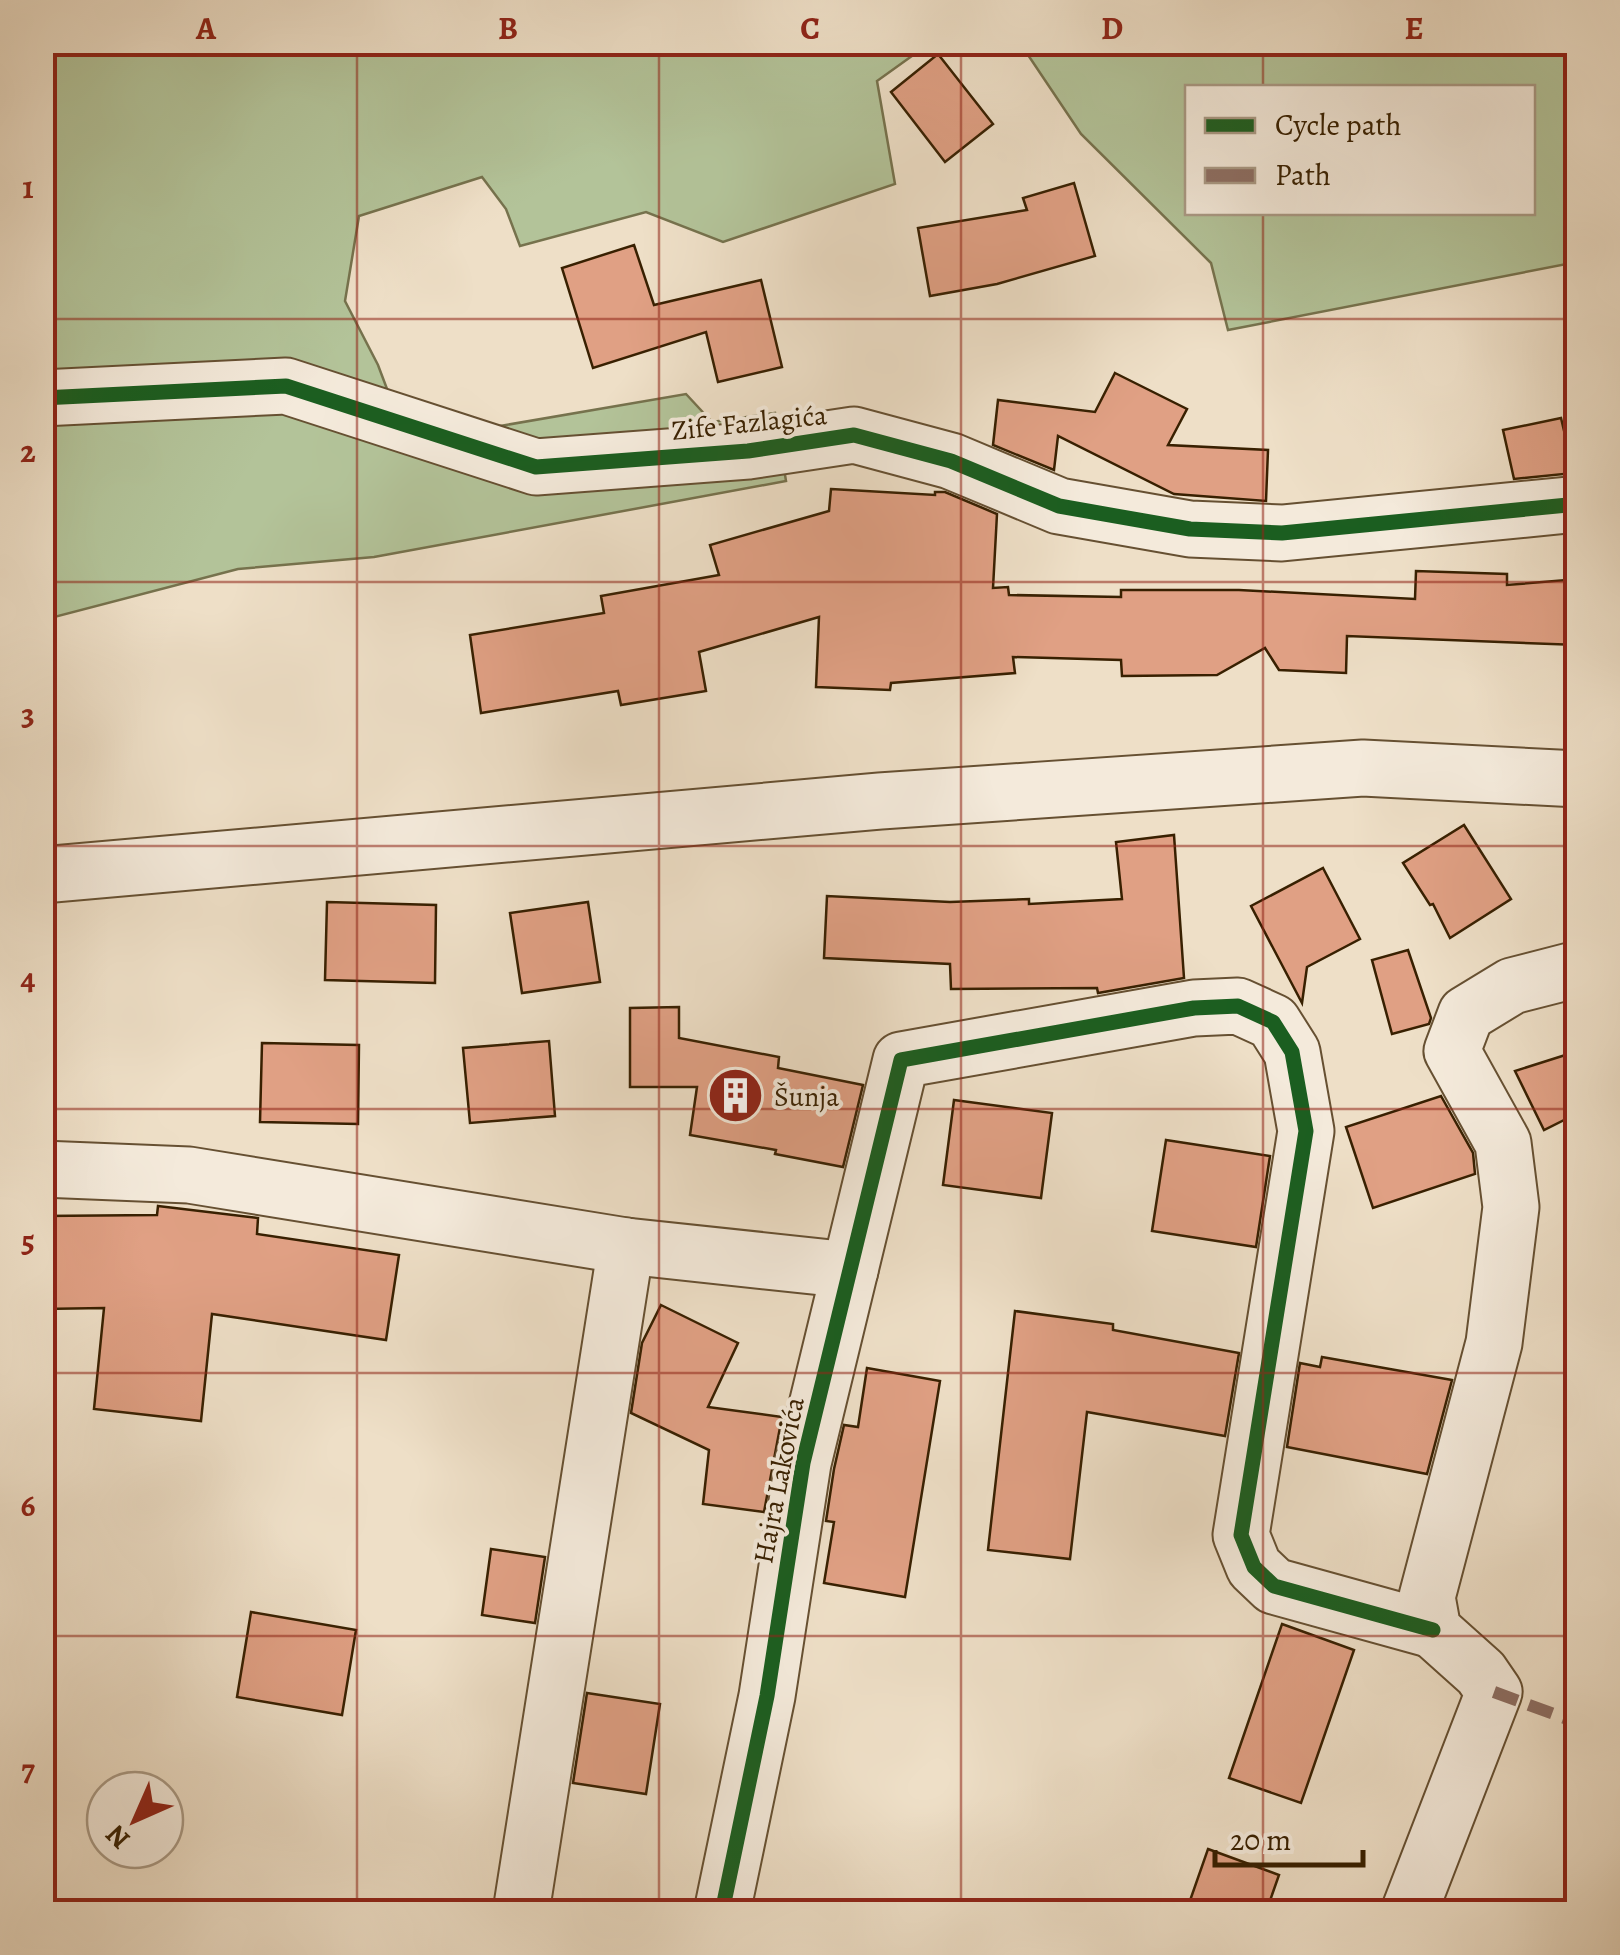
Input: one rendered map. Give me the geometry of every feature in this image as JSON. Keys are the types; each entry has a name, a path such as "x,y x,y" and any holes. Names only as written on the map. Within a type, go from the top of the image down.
{"street":[{"name":"Zife Fazlagića","path":"42,398 286,386 536,466 748,451 854,435 951,461 1059,506 1190,529 1282,532 1578,504"},
{"path":"42,875 860,803 1363,768 1578,779"},
{"path":"1409,1912 1494,1692 1481,1674 1433,1630 1428,1597 1494,1343 1511,1207 1504,1143 1452,1051 1466,1014 1512,986 1578,969"},
{"name":"Hajra Lakovića","path":"722,1912 767,1696 803,1463 901,1060 1194,1008 1238,1006 1273,1022 1292,1052 1306,1132 1241,1535 1254,1567 1274,1586 1433,1630"},
{"path":"42,1169 190,1175 626,1246 850,1270"},
{"path":"521,1912 626,1246"}],"green space":[{"path":"43,43 930,43 877,81 895,184 723,242 646,212 520,246 506,209 482,177 359,216 345,301 378,365 407,442 686,394 712,422 775,413 786,481 374,557 238,569 43,620"},
{"path":"1020,43 1577,43 1577,262 1228,330 1211,263 1081,134"}],"building":[{"path":"938,54 993,124 945,162 891,92"},
{"path":"1074,183 1095,256 997,284 930,296 918,228 1027,210 1023,198"},
{"path":"634,245 654,305 761,280 782,367 718,382 706,332 593,368 562,268"},
{"path":"1115,373 1187,409 1168,445 1268,450 1266,501 1174,494 1058,436 1054,470 993,445 998,400 1095,412"},
{"path":"1561,418 1574,473 1514,479 1503,430"},
{"path":"831,489 935,495 945,492 997,514 993,588 1008,587 1009,595 1121,597 1121,590 1239,590 1415,599 1416,571 1507,574 1507,585 1578,579 1578,645 1347,636 1346,673 1279,670 1265,648 1217,675 1122,676 1121,660 1013,657 1015,673 891,683 890,690 816,687 819,617 699,652 706,691 621,705 618,691 481,713 470,635 604,613 601,596 719,575 710,545 829,511"},
{"path":"1464,825 1511,899 1450,938 1433,904 1430,905 1403,863"},
{"path":"1174,835 1184,978 1098,993 1097,988 951,989 950,964 824,958 827,896 950,902 1029,899 1029,904 1122,899 1116,842"},
{"path":"1323,868 1360,939 1307,967 1302,1003 1251,906"},
{"path":"327,902 436,905 435,983 325,980"},
{"path":"588,902 600,982 522,993 510,913"},
{"path":"1408,950 1431,1018 1429,1024 1392,1034 1372,960"},
{"path":"679,1007 679,1038 779,1057 778,1068 863,1085 843,1167 690,1135 697,1087 630,1087 630,1008"},
{"path":"549,1041 555,1116 470,1123 463,1048"},
{"path":"262,1043 359,1045 358,1124 260,1122"},
{"path":"1578,1051 1578,1113 1544,1130 1515,1071"},
{"path":"1441,1096 1473,1153 1475,1174 1373,1208 1346,1127"},
{"path":"954,1100 1052,1113 1041,1198 943,1185"},
{"path":"1166,1140 1270,1156 1256,1247 1152,1231"},
{"path":"158,1206 258,1218 257,1234 399,1255 386,1340 212,1314 201,1421 94,1409 104,1308 42,1309 42,1216 157,1215"},
{"path":"661,1305 738,1343 708,1407 782,1417 764,1512 703,1504 709,1450 631,1413 642,1343"},
{"path":"1015,1311 1113,1324 1113,1330 1239,1353 1225,1436 1087,1412 1070,1559 988,1550"},
{"path":"1322,1357 1452,1380 1427,1474 1287,1447 1300,1363 1320,1367"},
{"path":"867,1368 940,1381 905,1597 824,1583 834,1522 826,1521 834,1469 844,1425 858,1427"},
{"path":"491,1549 545,1557 535,1623 482,1615"},
{"path":"251,1612 356,1630 342,1715 237,1697"},
{"path":"1282,1624 1354,1650 1301,1803 1229,1778"},
{"path":"587,1693 660,1704 646,1794 573,1783"},
{"path":"1208,1849 1279,1875 1266,1912 1186,1912"}],"marked path":[{"path":"1494,1692 1578,1723"}],"cycle path":[{"path":"42,398 286,386 536,467 748,451 854,435 951,461 1059,506 1190,529 1282,533 1578,504"},
{"path":"722,1912 767,1696 803,1463 901,1060 1194,1008 1238,1006 1273,1022 1292,1052 1306,1131 1241,1535 1254,1567 1274,1586 1433,1630"}],"place":[{"name":"Šunja","path":"735,1096"}]}
